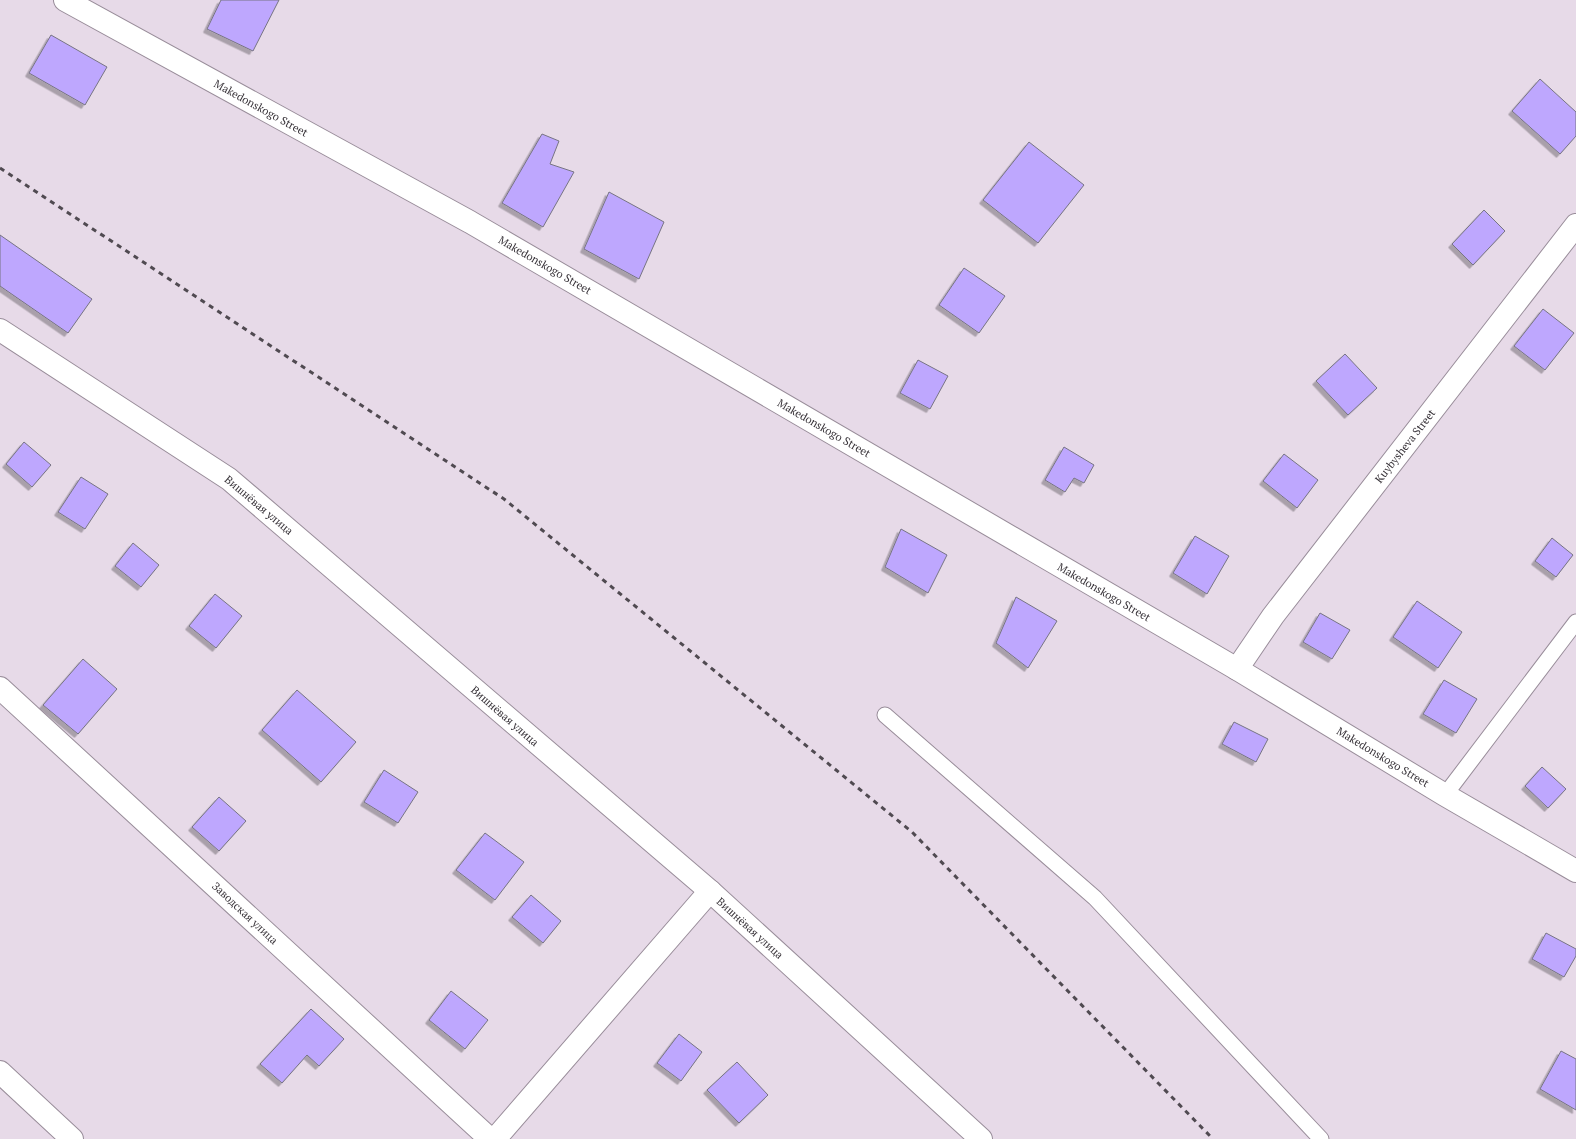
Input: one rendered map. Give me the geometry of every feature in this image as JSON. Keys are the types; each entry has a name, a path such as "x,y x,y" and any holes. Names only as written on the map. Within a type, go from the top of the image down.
{"main road":[{"name":"Makedonskogo Street","path":"65,0 470,222 1237,669 1445,795 1576,871"},
{"name":"Kuybysheva Street","path":"1237,669 1273,616 1576,225"},
{"name":"Вишнёвая улица","path":"0,330 229,479 710,891 981,1139"},
{"name":"Заводская улица","path":"0,688 490,1139"},
{"path":"495,1139 710,891"},
{"path":"0,1072 72,1139"}],"lane":[{"path":"1445,795 1576,622"},
{"path":"884,715 1095,898 1321,1139"}],"building":[{"path":"221,0 279,0 253,51 207,29"},
{"path":"51,35 107,67 85,105 29,73"},
{"path":"1540,79 1576,112 1576,136 1560,154 1512,111"},
{"path":"542,134 559,141 550,164 574,172 543,227 502,203"},
{"path":"1029,142 1084,185 1038,243 983,200"},
{"path":"609,192 664,222 639,279 584,249"},
{"path":"1484,210 1505,231 1473,265 1452,244"},
{"path":"0,235 92,299 68,333 0,286"},
{"path":"964,268 1005,296 979,333 939,305"},
{"path":"1543,309 1574,333 1545,370 1514,346"},
{"path":"1345,354 1377,388 1348,415 1316,381"},
{"path":"918,360 948,376 930,409 900,393"},
{"path":"24,442 51,465 32,487 6,464"},
{"path":"1064,447 1094,465 1084,483 1074,478 1065,492 1045,480"},
{"path":"1284,454 1318,480 1297,508 1263,481"},
{"path":"81,477 108,494 85,529 58,512"},
{"path":"901,529 947,555 928,593 885,567"},
{"path":"1195,536 1229,556 1207,594 1173,573"},
{"path":"1552,538 1573,555 1556,577 1535,561"},
{"path":"133,543 159,565 141,587 115,566"},
{"path":"215,594 242,616 216,648 189,626"},
{"path":"1016,597 1057,621 1028,668 996,643"},
{"path":"1417,601 1462,632 1438,668 1393,637"},
{"path":"1320,613 1350,630 1332,659 1303,642"},
{"path":"83,659 117,689 78,734 43,705"},
{"path":"1444,680 1477,699 1456,733 1423,714"},
{"path":"297,690 356,742 321,782 262,730"},
{"path":"1234,722 1268,739 1256,762 1222,744"},
{"path":"1542,767 1566,789 1548,808 1525,786"},
{"path":"384,770 418,792 398,823 364,802"},
{"path":"219,797 246,821 219,851 192,827"},
{"path":"485,833 524,862 495,900 456,870"},
{"path":"531,895 561,921 543,943 512,917"},
{"path":"1546,933 1576,949 1576,956 1564,977 1532,959"},
{"path":"451,991 488,1020 465,1049 429,1020"},
{"path":"311,1009 344,1039 319,1066 307,1055 282,1083 260,1064"},
{"path":"679,1034 702,1052 681,1081 657,1063"},
{"path":"1561,1051 1576,1059 1576,1110 1540,1089"},
{"path":"737,1062 768,1095 739,1123 707,1090"}],"railway":[{"path":"0,168 504,499 912,832 1213,1139"}]}
